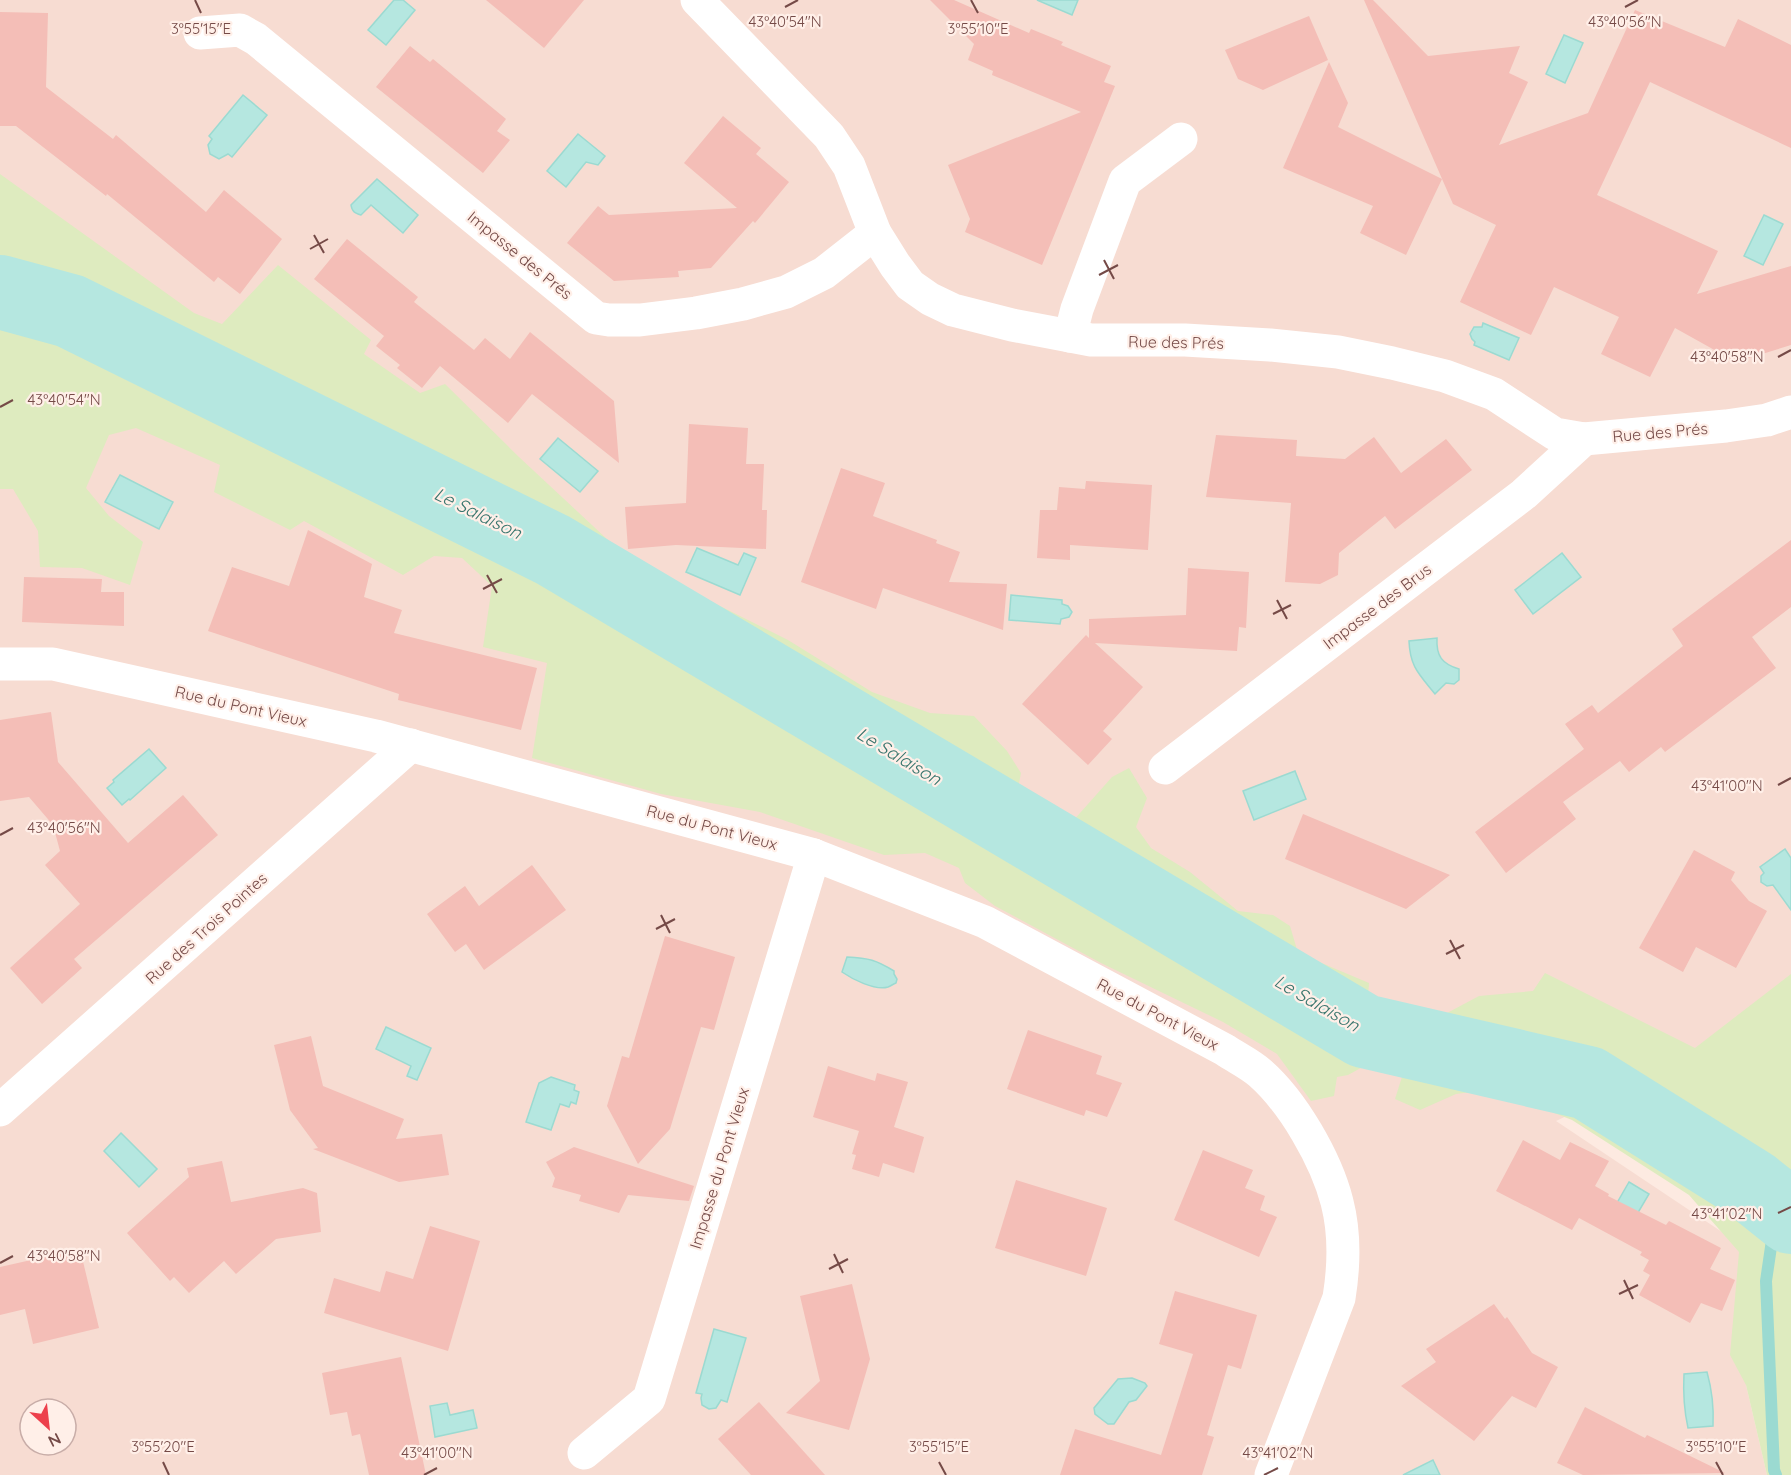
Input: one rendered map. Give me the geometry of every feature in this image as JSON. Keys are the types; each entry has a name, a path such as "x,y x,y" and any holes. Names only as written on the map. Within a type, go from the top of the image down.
{"street":[{"name":"Rue des Prés","path":"697,0 829,136 849,166 875,233 910,285 930,299 953,310 1002,323 1091,340 1185,340 1270,345 1338,352 1392,363 1445,376 1494,394 1555,434 1584,439 1726,426 1767,420 1791,412"},
{"name":"Impasse des Prés","path":"200,33 240,30 256,39 596,318 640,320 696,314 786,292 824,273 875,233"},
{"path":"1070,336 1077,309 1125,181 1180,139"},
{"name":"Impasse des Brus","path":"1165,768 1515,500 1584,439"},
{"name":"Rue du Pont Vieux","path":"0,664 53,664 376,736 814,855 985,922 1225,1050 1259,1072 1286,1100 1311,1139 1329,1179 1337,1202 1342,1229 1342,1274 1339,1298 1270,1475"},
{"name":"Rue des Trois Pointes","path":"0,1110 411,745"},
{"name":"Impasse du Pont Vieux","path":"584,1453 649,1399 814,855"}],"shaded area":[{"path":"0,0 1791,0 1791,991 1733,1037 1556,1121 1743,1246 1746,1385 1767,1475 0,1475"}],"green space":[{"path":"0,174 194,313 222,324 278,265 371,340 364,354 420,393 445,384 637,567 788,640 872,692 930,713 974,716 1007,751 1021,773 1013,814 1056,840 1112,777 1129,768 1147,798 1136,827 1151,848 1190,872 1238,911 1273,915 1290,926 1298,953 1369,983 1368,998 1385,1009 1370,1063 1348,1075 1337,1077 1334,1096 1311,1101 1277,1054 1223,1022 1101,963 995,906 965,883 959,868 925,853 884,855 760,812 661,794 532,758 547,663 483,647 492,586 462,558 434,556 403,575 304,521 290,530 214,492 220,465 136,428 109,435 86,488 109,516 143,542 130,585 82,568 40,567 38,531 13,489 0,489"},
{"path":"1545,973 1695,1048 1791,974 1791,1475 1767,1475 1746,1385 1730,1355 1739,1252 1689,1195 1572,1120 1494,1089 1456,1094 1420,1110 1395,1099 1417,1029 1479,996 1533,991"}],"water":[{"path":"394,0 403,0 415,10 386,45 368,30"},
{"path":"1037,0 1078,0 1072,15"},
{"path":"1564,35 1583,43 1565,83 1546,74"},
{"path":"243,95 267,115 232,157 228,154 219,159 210,154 208,145 212,139 209,136"},
{"path":"578,134 605,156 598,165 586,162 566,187 547,171"},
{"path":"377,179 418,215 403,233 371,205 361,215 352,209 351,205"},
{"path":"1764,215 1783,224 1763,265 1744,256"},
{"path":"1483,323 1519,338 1509,360 1474,345 1475,342 1470,334 1474,327 1482,327"},
{"path":"558,438 598,471 580,492 540,459"},
{"path":"120,475 173,502 159,529 105,502"},
{"path":"697,548 738,565 744,553 756,558 740,595 686,572"},
{"path":"1562,553 1581,577 1533,614 1515,590"},
{"path":"1011,595 1062,600 1062,604 1068,606 1072,612 1069,617 1061,619 1060,624 1009,620"},
{"path":"1437,638 1441,658 1448,665 1459,669 1459,680 1454,684 1446,683 1435,694 1413,664 1409,641"},
{"path":"149,749 166,768 122,805 107,788"},
{"path":"1295,771 1306,799 1254,820 1243,791"},
{"path":"1785,849 1791,858 1791,910 1773,885 1767,886 1761,882 1761,876 1764,873 1760,867"},
{"path":"847,957 872,960 882,964 894,971 896,983 883,988 864,984 852,978 842,972"},
{"path":"386,1027 431,1048 417,1080 407,1076 411,1066 376,1049"},
{"path":"551,1077 575,1085 574,1090 579,1092 576,1104 571,1102 569,1107 560,1104 551,1130 526,1122 539,1083"},
{"path":"121,1133 157,1169 139,1187 104,1151"},
{"path":"1629,1182 1649,1194 1626,1233 1606,1222"},
{"path":"714,1329 746,1338 727,1402 721,1400 716,1408 709,1409 702,1405 702,1394 696,1393"},
{"path":"1707,1372 1712,1399 1713,1426 1688,1428 1684,1401 1684,1374"},
{"path":"1132,1378 1147,1386 1136,1400 1129,1402 1114,1424 1108,1424 1095,1414 1094,1408 1118,1379"},
{"path":"447,1403 450,1415 473,1410 477,1428 435,1437 430,1406"},
{"path":"1433,1460 1440,1475 1403,1475"}],"building":[{"path":"486,0 584,0 544,48"},
{"path":"930,0 954,0 1029,33 1031,29 1063,42 1061,45 1111,66 1104,82 1115,86 1042,265 965,232 970,219 948,165 1081,112 992,75 993,71 968,60 974,44"},
{"path":"1364,0 1373,0 1428,56 1520,46 1509,73 1528,82 1499,145 1588,113 1635,10 1725,47 1738,19 1791,45 1791,148 1650,82 1597,195 1718,251 1697,294 1791,266 1791,345 1736,362 1675,328 1650,377 1601,354 1619,317 1554,287 1531,335 1460,302 1496,225 1453,204"},
{"path":"0,12 48,13 46,87 113,139 116,135 206,212 224,190 282,239 240,294 218,277 214,282 107,194 106,196 16,126 0,126"},
{"path":"1309,16 1328,60 1263,90 1238,79 1225,50"},
{"path":"410,46 430,62 433,59 506,119 497,131 510,140 483,173 376,87"},
{"path":"1329,62 1348,103 1338,127 1442,179 1406,255 1360,233 1373,206 1283,168"},
{"path":"723,116 761,148 756,154 789,182 755,223 753,221 711,268 678,271 679,277 614,281 567,243 598,206 609,215 737,208 684,163"},
{"path":"347,239 418,297 414,302 474,350 485,338 510,359 530,332 614,401 619,463 532,394 508,423 440,366 422,388 397,368 400,365 376,346 384,336 314,279"},
{"path":"689,424 748,428 746,464 764,464 762,510 767,510 766,549 676,545 628,549 625,507 686,503"},
{"path":"1216,435 1297,440 1296,456 1345,459 1374,437 1401,473 1446,439 1472,470 1395,529 1385,516 1339,553 1338,575 1320,584 1285,582 1291,503 1206,497"},
{"path":"841,468 885,483 873,516 937,540 936,543 960,552 949,582 1007,584 1003,630 883,588 876,609 801,582"},
{"path":"1086,481 1152,485 1148,550 1070,545 1070,560 1037,558 1040,510 1057,510 1059,487 1085,489"},
{"path":"308,530 372,564 364,597 402,610 394,633 537,668 521,730 398,700 399,694 208,631 232,567 289,586"},
{"path":"1791,540 1791,607 1752,637 1776,668 1665,752 1661,747 1629,772 1620,761 1563,802 1576,819 1506,873 1475,832 1584,749 1565,724 1592,705 1598,713 1683,646 1672,629"},
{"path":"1188,568 1249,572 1246,628 1239,627 1237,651 1095,643 1143,687 1103,731 1112,739 1088,765 1022,704 1086,635 1089,638 1089,619 1186,615"},
{"path":"24,577 102,579 101,592 124,592 124,626 22,622"},
{"path":"51,712 58,762 128,843 183,795 218,835 74,959 82,968 42,1004 10,968 80,904 45,865 60,851 53,825 29,797 0,801 0,720"},
{"path":"1303,814 1450,875 1406,909 1285,859"},
{"path":"1694,850 1735,872 1731,880 1749,901 1767,911 1736,968 1696,947 1683,972 1639,948"},
{"path":"532,865 566,910 484,970 466,944 455,952 427,914 465,886 479,906"},
{"path":"665,936 735,957 714,1030 701,1027 670,1129 638,1164 607,1106 622,1056 629,1058"},
{"path":"1028,1030 1102,1056 1096,1074 1122,1083 1107,1117 1086,1110 1084,1116 1007,1089"},
{"path":"311,1036 323,1086 404,1119 396,1139 442,1134 449,1175 399,1182 313,1149 318,1148 290,1110 274,1045"},
{"path":"828,1066 875,1081 877,1073 908,1082 894,1127 924,1137 914,1173 883,1163 879,1177 852,1169 856,1155 852,1154 859,1131 813,1117"},
{"path":"1523,1140 1560,1160 1570,1142 1609,1161 1595,1186 1609,1194 1608,1196 1666,1225 1669,1221 1721,1248 1710,1269 1735,1280 1722,1311 1701,1303 1690,1323 1639,1295 1650,1275 1643,1271 1649,1260 1640,1255 1642,1252 1579,1218 1572,1230 1496,1191"},
{"path":"574,1147 694,1186 689,1201 628,1195 619,1213 579,1201 581,1195 552,1187 555,1178 546,1162"},
{"path":"1203,1150 1253,1170 1245,1188 1265,1196 1260,1210 1277,1217 1259,1257 1174,1220"},
{"path":"222,1161 231,1202 303,1188 317,1193 321,1232 276,1239 236,1274 224,1261 189,1293 174,1277 170,1281 127,1233 189,1177 187,1168"},
{"path":"1016,1180 1107,1208 1086,1276 995,1248"},
{"path":"430,1226 480,1241 448,1351 324,1313 334,1278 380,1292 386,1271 413,1279"},
{"path":"80,1249 99,1328 33,1344 25,1309 0,1315 0,1267"},
{"path":"852,1284 870,1359 849,1430 786,1413 820,1381 800,1296"},
{"path":"1175,1291 1257,1315 1241,1369 1228,1365 1207,1435 1214,1437 1202,1475 1060,1475 1075,1429 1161,1455 1193,1354 1159,1344"},
{"path":"1494,1304 1505,1319 1507,1317 1532,1353 1558,1367 1536,1408 1512,1396 1474,1441 1401,1386 1436,1362 1426,1349"},
{"path":"401,1357 426,1475 369,1475 360,1434 352,1436 347,1412 330,1415 322,1373"},
{"path":"759,1402 825,1475 751,1475 718,1439"},
{"path":"1585,1407 1645,1438 1647,1435 1725,1473 1583,1475 1557,1463"}],"waterway":[{"name":"Le Salaison","path":"0,292 70,311 553,550 1364,1031 1588,1083 1751,1185 1791,1217"},
{"path":"1776,1475 1766,1281 1777,1206"}]}
